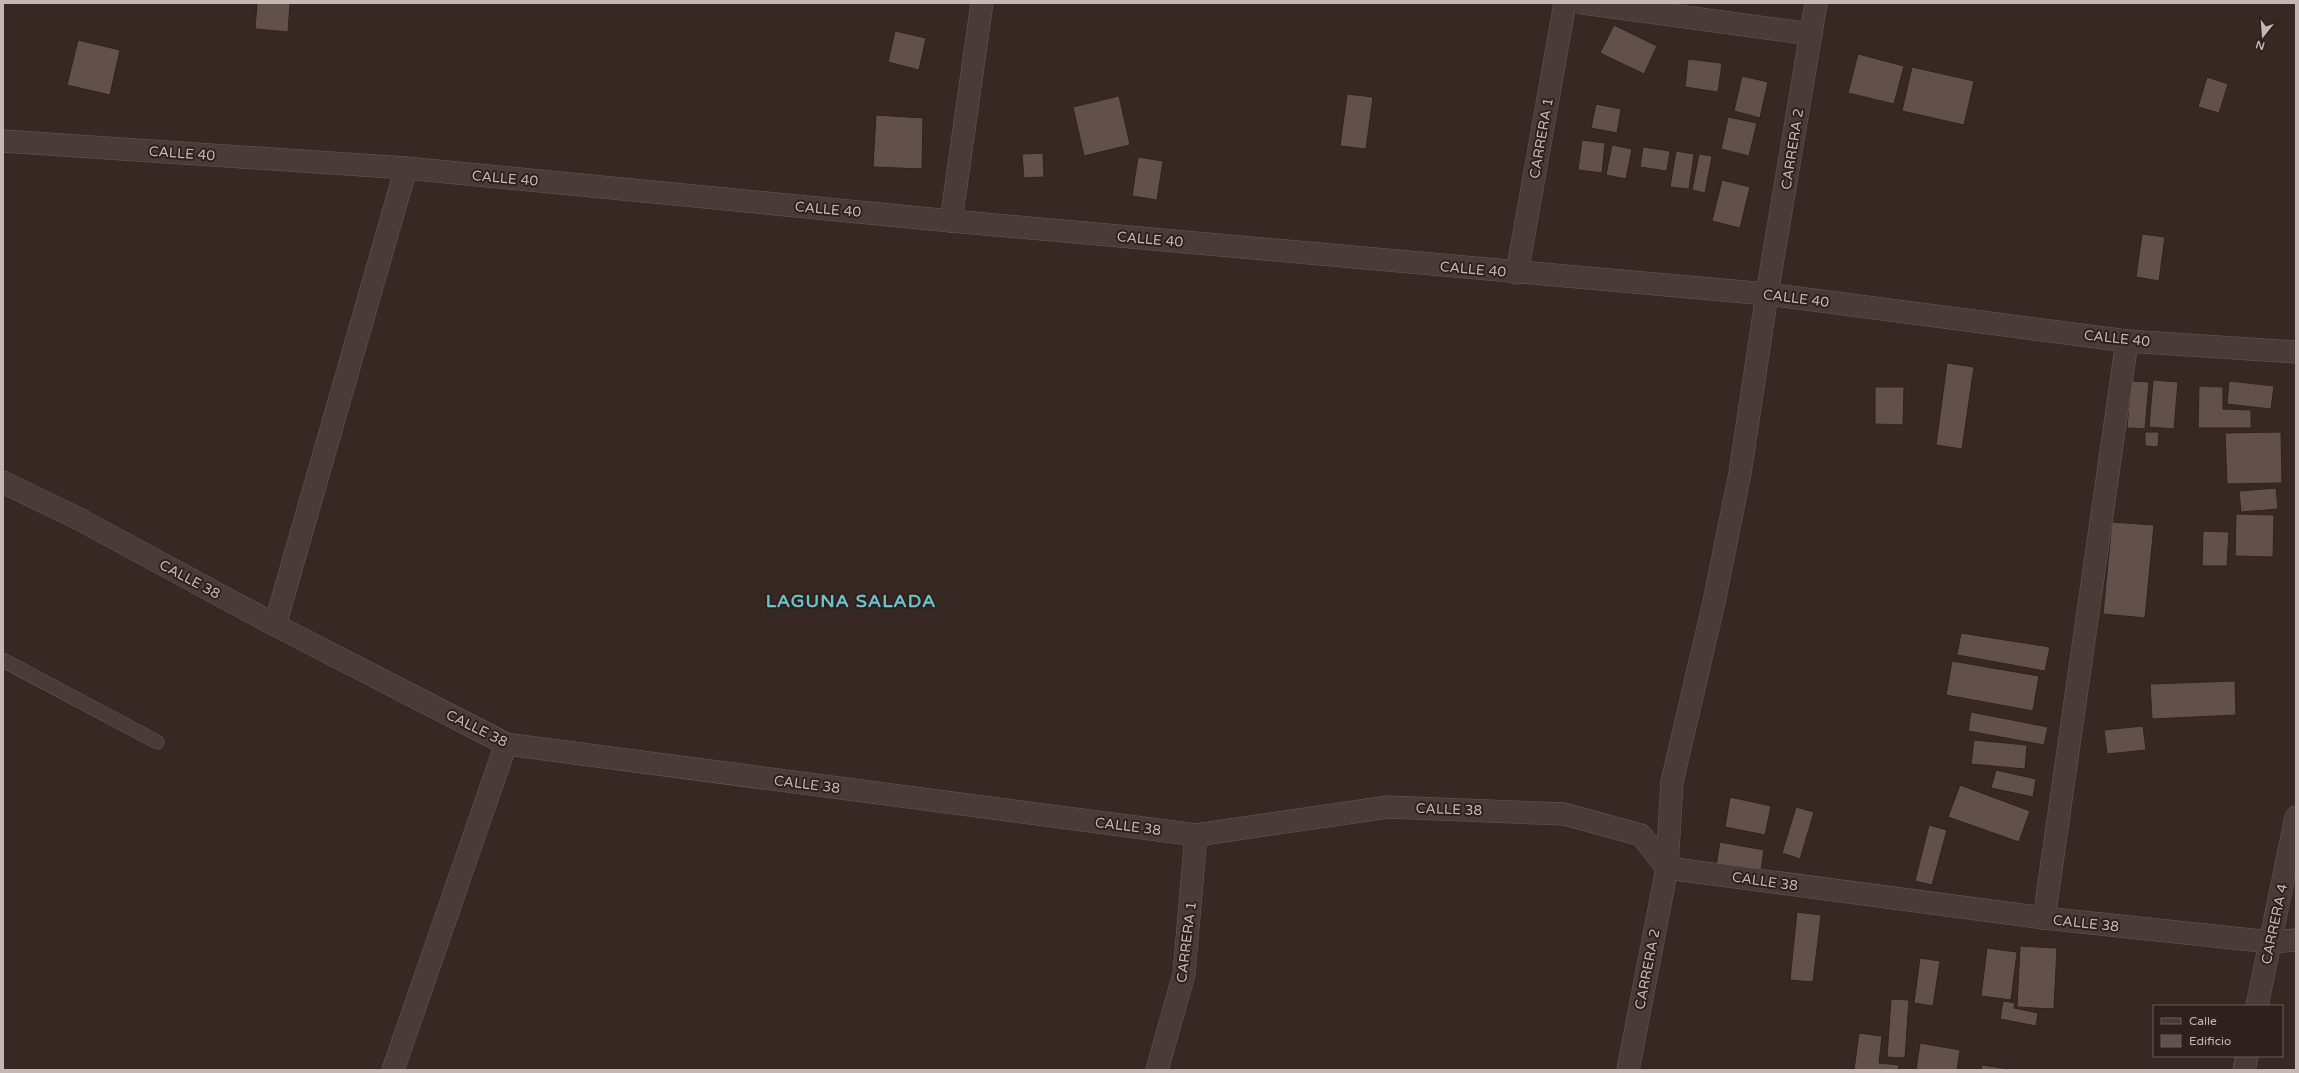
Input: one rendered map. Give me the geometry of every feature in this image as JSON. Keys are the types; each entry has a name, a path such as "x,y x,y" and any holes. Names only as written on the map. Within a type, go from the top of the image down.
{"street":[{"path":"951,221 982,3"},
{"name":"CARRERA 1","path":"1517,273 1565,3"},
{"path":"1583,3 1811,34"},
{"name":"CARRERA 2","path":"1628,1070 1667,868 1672,782 1730,526 1816,3"},
{"name":"CALLE 40","path":"3,141 406,168 951,221 1517,273 1767,294 2127,341 2296,352"},
{"path":"275,625 406,168"},
{"path":"2044,918 2127,341"},
{"name":"CALLE 38","path":"3,482 79,520 275,625 506,744 1196,835 1388,807 1564,814 1641,835 1667,868 2044,918 2271,942 2296,940"},
{"path":"393,1070 506,744"},
{"name":"CARRERA 4","path":"2257,1005 2296,818"},
{"name":"CARRERA 1","path":"1157,1070 1184,974 1196,835"},
{"path":"2244,1070 2247,1057"}],"lane":[{"path":"3,660 157,742"}],"building":[{"path":"257,3 290,3 288,32 255,29"},
{"path":"1614,25 1657,46 1644,74 1600,53"},
{"path":"895,31 926,38 919,70 888,62"},
{"path":"78,40 120,50 110,95 67,85"},
{"path":"1858,54 1904,66 1894,104 1848,93"},
{"path":"1688,59 1722,63 1718,92 1685,87"},
{"path":"1912,67 1974,81 1964,125 1902,111"},
{"path":"1742,76 1768,82 1760,118 1734,111"},
{"path":"2207,77 2228,84 2219,113 2198,107"},
{"path":"1347,94 1373,97 1366,149 1340,146"},
{"path":"1119,96 1130,145 1084,156 1073,107"},
{"path":"1596,104 1621,109 1617,133 1591,128"},
{"path":"876,115 923,118 922,169 873,167"},
{"path":"1728,117 1757,123 1749,156 1721,149"},
{"path":"1582,140 1605,143 1602,173 1578,170"},
{"path":"1612,145 1632,149 1626,179 1606,175"},
{"path":"1643,147 1670,151 1667,171 1640,167"},
{"path":"1676,151 1694,154 1689,189 1670,187"},
{"path":"1043,153 1044,177 1024,178 1022,154"},
{"path":"1699,154 1712,156 1705,193 1692,190"},
{"path":"1138,157 1163,161 1157,200 1132,196"},
{"path":"1722,180 1750,187 1740,228 1712,221"},
{"path":"2142,234 2165,237 2159,281 2136,277"},
{"path":"1947,363 1974,367 1962,449 1936,445"},
{"path":"2153,380 2178,382 2174,429 2149,427"},
{"path":"2131,381 2149,382 2145,429 2127,428"},
{"path":"2229,381 2274,386 2271,409 2227,404"},
{"path":"2199,386 2223,387 2223,409 2251,410 2251,428 2198,428"},
{"path":"1875,387 1904,387 1903,425 1875,424"},
{"path":"2145,432 2159,432 2158,447 2145,446"},
{"path":"2281,432 2282,483 2227,484 2225,433"},
{"path":"2276,488 2278,509 2241,512 2239,491"},
{"path":"2236,514 2274,515 2273,557 2235,556"},
{"path":"2112,522 2154,525 2145,618 2103,614"},
{"path":"2203,531 2229,532 2227,566 2202,566"},
{"path":"1961,633 2050,647 2045,671 1957,655"},
{"path":"1952,661 2039,676 2033,711 1946,695"},
{"path":"2235,681 2236,715 2152,719 2150,684"},
{"path":"1971,712 2048,727 2044,745 1968,731"},
{"path":"2143,726 2146,750 2107,754 2104,730"},
{"path":"1974,740 2027,745 2025,769 1971,764"},
{"path":"1996,770 2036,779 2033,797 1991,788"},
{"path":"1960,785 2030,811 2019,842 1948,817"},
{"path":"1730,797 1771,806 1765,835 1725,827"},
{"path":"1796,807 1814,812 1800,859 1782,853"},
{"path":"1929,825 1947,830 1932,885 1915,881"},
{"path":"1720,842 1764,850 1760,876 1716,866"},
{"path":"1797,912 1821,915 1813,982 1790,980"},
{"path":"2020,946 2057,948 2054,1009 2017,1007"},
{"path":"1987,948 2017,952 2011,1000 1981,996"},
{"path":"1920,958 1940,961 1933,1006 1914,1003"},
{"path":"1891,999 1909,1000 1905,1058 1887,1057"},
{"path":"2003,1001 2015,1003 2014,1008 2038,1013 2036,1026 2000,1019"},
{"path":"1859,1033 1882,1036 1879,1063 1899,1065 1898,1070 1854,1070"},
{"path":"1920,1043 1960,1050 1957,1070 1916,1070"},
{"path":"1982,1065 2009,1069 2009,1070 1981,1070"}],"district":[{"name":"LAGUNA SALADA","path":"851,601"}]}
